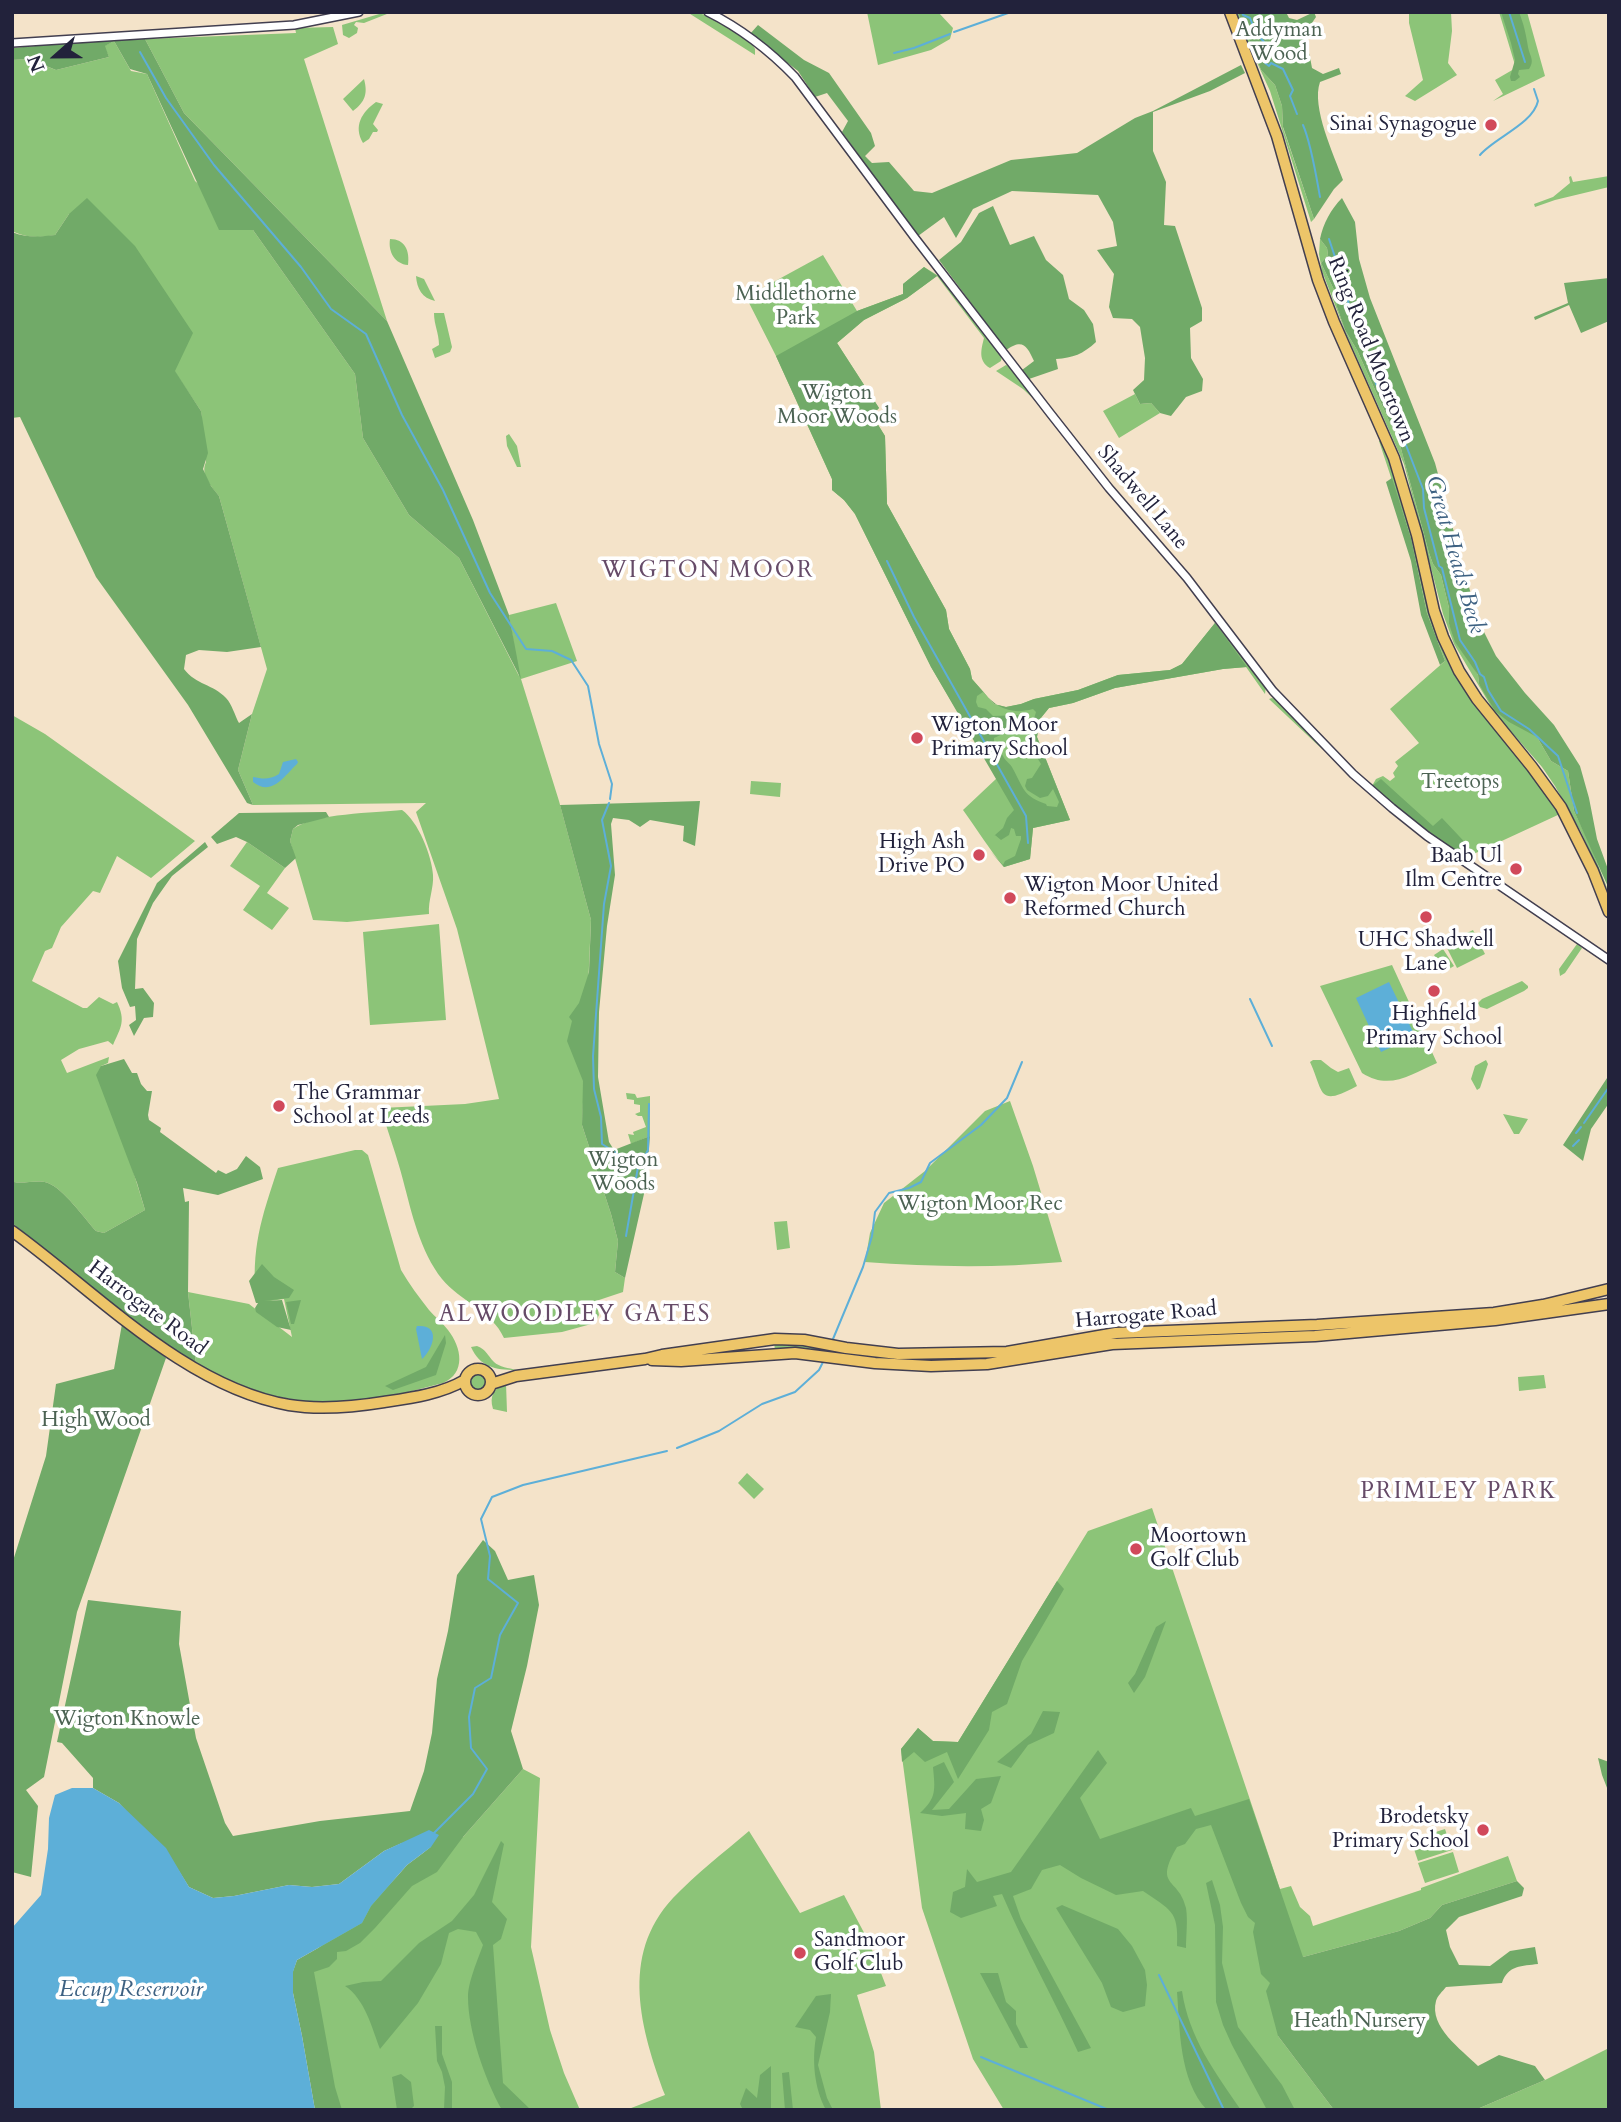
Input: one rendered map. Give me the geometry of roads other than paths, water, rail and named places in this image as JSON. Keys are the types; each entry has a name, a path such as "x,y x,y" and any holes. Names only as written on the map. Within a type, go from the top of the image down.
{"highway":[{"name":"Ring Road Moortown","path":"1230,12 1277,136 1318,280 1394,458 1417,535 1434,611 1447,647 1477,699 1532,767 1560,807 1589,861 1609,912"},
{"name":"Harrogate Road","path":"12,1231 148,1338 204,1374 235,1389 289,1405 329,1408 370,1405 467,1385"},
{"name":"Harrogate Road","path":"491,1384 516,1376 662,1355 795,1353 875,1363 932,1366 987,1364 1112,1344 1193,1340 1494,1313 1609,1289"},
{"path":"1266,1332 1293,1329 1295,1337 1476,1322 1606,1304 1597,1292"},
{"path":"1553,1302 1556,1308 1572,1309"},
{"name":"Harrogate Road","path":"705,1354 775,1339 804,1340 898,1354 961,1354 1007,1352 1101,1335 1237,1328 1266,1332"},
{"path":"1166,1331 1171,1335 1193,1336 1193,1340"},
{"path":"1101,1335 1107,1340 1132,1339 1141,1342"},
{"path":"760,1341 770,1344 768,1354"},
{"path":"481,1369 488,1373 491,1384 488,1391 481,1395 473,1394 467,1385 473,1370 481,1369"},
{"name":"Harrogate Road","path":"488,1373 516,1376"}],"street":[{"path":"12,43 294,25 359,12"},
{"name":"Shadwell Lane","path":"708,12 730,23 795,77 1049,413 1187,578 1262,678 1302,723 1353,774 1427,836 1607,957"}],"water":[{"path":"296,759 297,764 272,786 260,786 253,782 253,777 266,778 279,774 283,762"},
{"path":"1389,982 1415,1036 1381,1052 1356,998"},
{"path":"417,1326 430,1329 433,1338 422,1359 416,1329"},
{"name":"Eccup Reservoir","path":"72,1788 93,1788 119,1803 166,1848 189,1887 213,1898 289,1885 312,1887 339,1884 384,1851 429,1830 439,1835 431,1847 407,1865 371,1906 362,1923 297,1960 293,1972 293,1993 315,2110 12,2110 12,1928 41,1895 48,1849 49,1818 55,1795"}],"waterway":[{"path":"954,32 1011,12"},
{"name":"Great Heads Beck","path":"1242,12 1250,18 1256,33 1264,42 1265,63 1283,69 1293,90 1290,96 1297,114"},
{"path":"1509,12 1525,62"},
{"path":"894,53 950,34"},
{"path":"140,52 166,98 214,165 301,267 331,309 366,334 402,415 443,490 490,593 526,649 552,651 571,660 588,686 599,744 612,784 610,799"},
{"path":"1480,155 1529,117 1538,101 1534,89"},
{"name":"Great Heads Beck","path":"1303,125 1320,197"},
{"name":"Great Heads Beck","path":"1329,239 1341,270 1359,339 1367,348 1366,357 1372,365 1376,384 1388,412 1397,422 1423,489 1424,508 1460,640 1484,677 1488,690 1501,711 1529,729 1558,756 1577,813"},
{"path":"887,561 914,617 1026,816 1028,843"},
{"path":"609,803 602,820 611,866 604,904 593,1056 594,1089 601,1117 602,1144 621,1156 634,1154 638,1167 626,1236"},
{"path":"1250,999 1272,1046"},
{"path":"833,1339 863,1267 872,1236 875,1212 889,1193 921,1182 930,1163 981,1125 1007,1098 1022,1062"},
{"name":"Great Heads Beck","path":"1584,1123 1609,1087"},
{"path":"639,1167 648,1150 649,1104"},
{"name":"Great Heads Beck","path":"1576,1133 1581,1127"},
{"name":"Great Heads Beck","path":"1573,1146 1579,1140"},
{"path":"677,1448 719,1431 762,1404 795,1392 819,1370 824,1360"},
{"path":"434,1833 473,1794 487,1769 471,1748 469,1717 475,1688 491,1678 500,1635 518,1603 488,1579 490,1556 481,1519 492,1497 523,1485 667,1451"},
{"path":"1159,1975 1224,2110"},
{"path":"981,2057 1109,2110"}],"place":[{"name":"Sinai Synagogue","path":"1491,125"},
{"name":"Wigton Moor Primary School","path":"917,738"},
{"name":"High Ash Drive PO","path":"979,855"},
{"name":"Baab Ul Ilm Centre","path":"1516,869"},
{"name":"Wigton Moor United Reformed Church","path":"1010,898"},
{"name":"UHC Shadwell Lane","path":"1426,917"},
{"name":"Highfield Primary School","path":"1434,991"},
{"name":"The Grammar School at Leeds","path":"279,1106"},
{"name":"Moortown Golf Club","path":"1136,1549"},
{"name":"Brodetsky Primary School","path":"1483,1830"},
{"name":"Sandmoor Golf Club","path":"800,1953"}],"district":[{"name":"WIGTON MOOR","path":"708,572"},
{"name":"ALWOODLEY GATES","path":"575,1316"},
{"name":"PRIMLEY PARK","path":"1459,1493"}],"park label":[{"name":"Addyman Wood","path":"1279,43"},
{"name":"Middlethorne Park","path":"796,307"},
{"name":"Wigton Moor Woods","path":"837,406"},
{"name":"Treetops","path":"1460,783"},
{"name":"Wigton Woods","path":"623,1173"},
{"name":"Wigton Moor Rec","path":"980,1205"},
{"name":"High Wood","path":"96,1421"},
{"name":"Wigton Knowle","path":"127,1720"},
{"name":"Heath Nursery","path":"1360,2022"}]}
